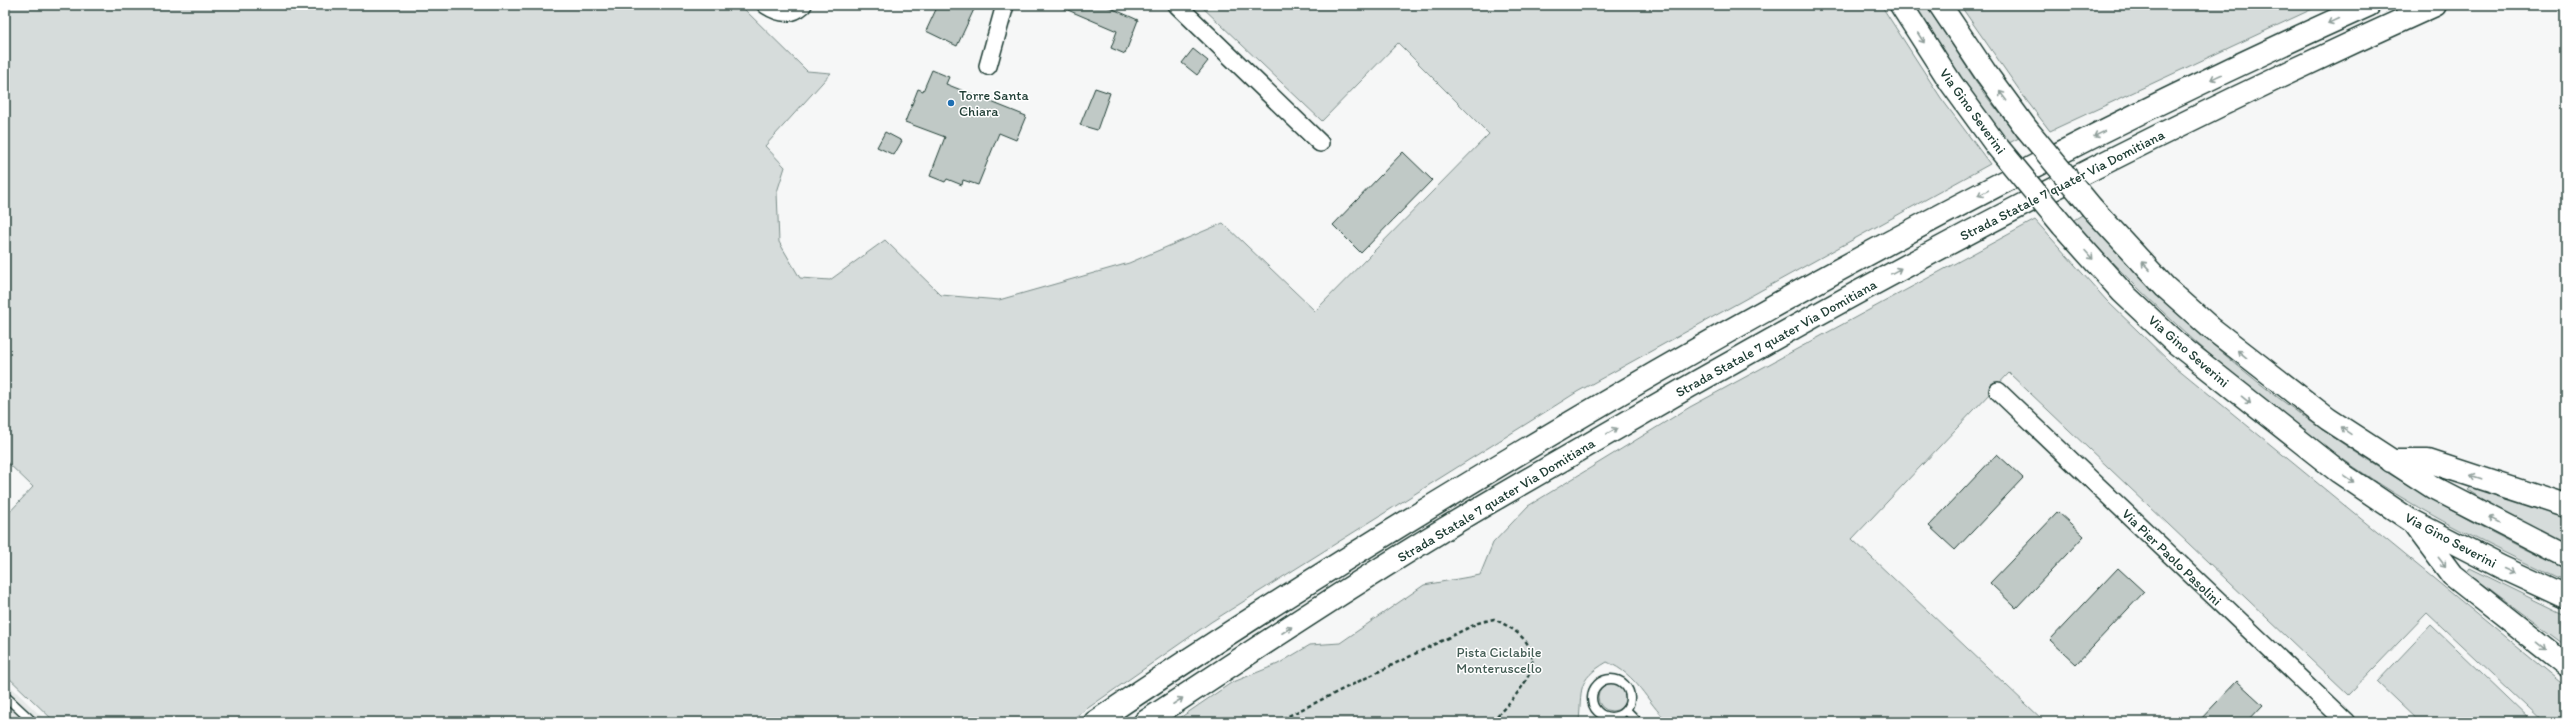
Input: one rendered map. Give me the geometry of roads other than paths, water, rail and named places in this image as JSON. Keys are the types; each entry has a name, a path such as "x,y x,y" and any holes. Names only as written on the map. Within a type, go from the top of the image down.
{"main road":[{"name":"Via Gino Severini","path":"1900,5 1951,83 1996,145 2063,226 2122,292 2176,344 2339,472 2410,520 2501,567 2566,597"},
{"path":"1940,5 1985,72 2026,128 2092,208 2165,287 2211,328 2328,419 2390,461 2434,488 2566,556"},
{"name":"Strada Statale 7 quater Via Domitiana","path":"1095,722 1276,603 1415,515 1799,291 2070,148 2369,5"},
{"name":"Strada Statale 7 quater Via Domitiana","path":"1145,722 1438,533 1730,362 1916,260 2101,163 2357,40 2435,5"},
{"path":"2390,461 2428,461 2566,506"},
{"path":"2410,520 2452,575 2563,665"}],"street":[{"path":"766,5 782,12 792,13 803,5"},
{"path":"988,66 1005,5"},
{"path":"1177,5 1320,143"},
{"name":"Via Pier Paolo Pasolini","path":"1998,391 2346,722"}],"lane":[{"path":"1617,679 1622,682 1630,692 1630,705 1626,710 1615,717 1602,715 1597,712 1592,700 1594,688 1604,680 1617,679"},
{"path":"5,696 32,722"},
{"path":"1626,710 1638,722"}],"place":[{"name":"Torre Santa Chiara","path":"951,103"}],"park label":[{"name":"Pista Ciclabile Monteruscello","path":"1499,660"}]}
